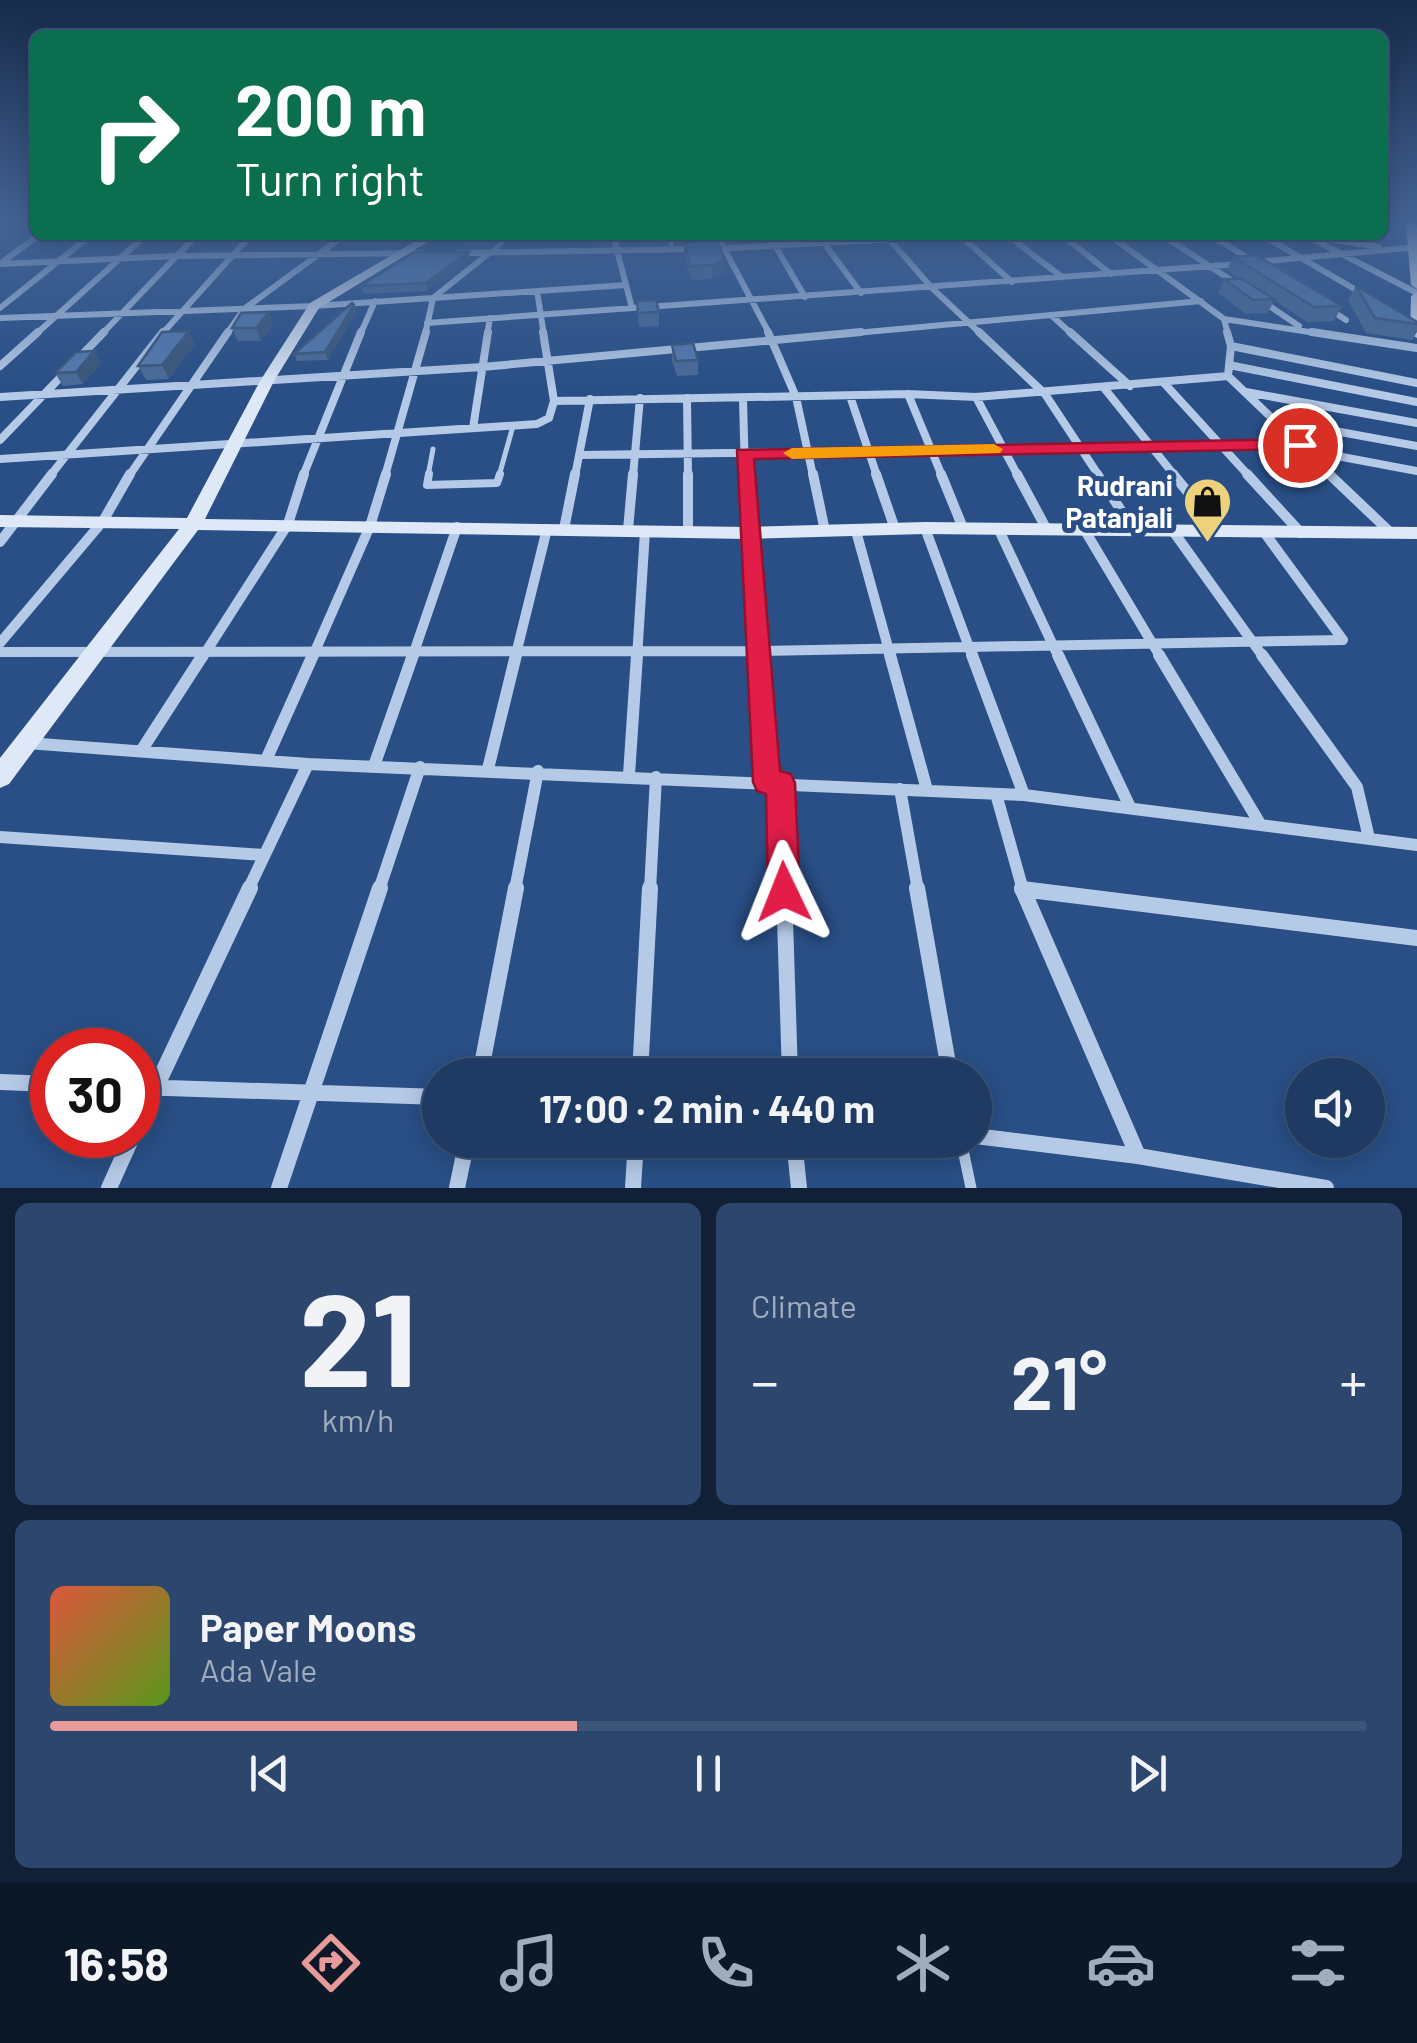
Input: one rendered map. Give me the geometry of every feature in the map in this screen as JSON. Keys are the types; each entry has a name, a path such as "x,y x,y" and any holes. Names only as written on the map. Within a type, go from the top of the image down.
{"street":[{"path":"0,308 36,278"},
{"path":"0,366 95,278"},
{"path":"0,440 153,278"},
{"path":"0,542 20,521 64,453 112,391 210,278"},
{"path":"0,643 103,522 144,450 244,309 283,278"},
{"path":"0,777 194,522 266,381 314,306 362,278"},
{"path":"266,760 370,526 395,434 418,370 433,298 458,278"},
{"path":"624,278 632,308"},
{"path":"738,278 772,339 796,398 824,531"},
{"path":"795,278 805,297"},
{"path":"850,278 861,293"},
{"path":"924,278 1045,394 1134,530"},
{"path":"1008,278 1012,282"},
{"path":"427,323 1057,278"},
{"path":"1168,278 1224,319 1417,348"},
{"path":"1228,278 1241,287"},
{"path":"1337,278 1367,296"},
{"path":"1391,278 1417,291 1416,329"},
{"path":"0,318 314,306 626,286"},
{"path":"0,459 513,426 549,418 554,401 536,291"},
{"path":"1257,298 1304,330"},
{"path":"140,751 288,524 316,437 375,301"},
{"path":"0,397 482,367 1201,301"},
{"path":"1316,301 1346,320"},
{"path":"1052,316 1130,386"},
{"path":"1399,316 1416,329"},
{"path":"473,428 490,318"},
{"path":"1224,319 1231,346 1228,371 1391,533"},
{"path":"1231,346 1417,382"},
{"path":"554,401 1045,394 1228,371 1417,402"},
{"path":"1164,382 1302,534"},
{"path":"1104,388 1220,532"},
{"path":"1245,392 1417,423"},
{"path":"908,394 963,528"},
{"path":"850,396 895,529"},
{"path":"976,397 1046,528"},
{"path":"628,776 636,651 635,454 640,398"},
{"path":"687,398 688,532"},
{"path":"488,769 516,652 580,455 590,399"},
{"path":"743,399 746,533 756,651 774,782 789,1058"},
{"path":"1274,420 1417,446"},
{"path":"580,455 1302,447 1417,471"},
{"path":"0,521 746,533 1046,528 1417,533"},
{"path":"374,766 457,527"},
{"path":"926,528 1024,795"},
{"path":"998,528 1130,807"},
{"path":"1084,529 1259,822"},
{"path":"856,530 926,790"},
{"path":"1174,530 1357,787 1369,838"},
{"path":"0,652 756,651 1343,640 1264,532"},
{"path":"26,743 308,764 1024,795 1417,845"},
{"path":"160,1059 308,764"},
{"path":"279,1188 420,767"},
{"path":"483,1058 538,771"},
{"path":"641,1058 656,777"},
{"path":"900,789 947,1058"},
{"path":"996,794 1022,889 1138,1156"},
{"path":"0,838 264,855"},
{"path":"1022,889 1417,938"},
{"path":"0,1082 30,1083"},
{"path":"160,1088 422,1096"},
{"path":"992,1138 1138,1156 1326,1188"},
{"path":"109,1188 123,1158"},
{"path":"457,1188 463,1158"},
{"path":"634,1188 635,1158"},
{"path":"796,1158 799,1188"}],"lane":[{"path":"433,449 427,485 493,484 500,481 513,426"},
{"path":"965,1158 971,1188"}],"building":[{"path":"373,278 432,278 426,283 361,286"},
{"path":"1268,278 1296,278 1342,306 1314,307"},
{"path":"1224,279 1242,279 1274,299 1253,300"},
{"path":"1356,286 1417,322 1417,324 1375,318"},
{"path":"656,300 659,312 638,313 637,301"},
{"path":"352,303 325,352 294,354"},
{"path":"269,312 256,328 232,328 241,313"},
{"path":"189,331 162,365 138,366 162,332"},
{"path":"693,343 698,360 676,361 672,345"},
{"path":"94,351 76,372 55,373 76,352"}],"slow traffic":[{"path":"792,453 994,449"}],"place":[{"name":"Rudrani Patanjali","path":"1208,544"}],"route":[{"path":"784,892 780,783 767,782 746,533 744,454 1300,445"}]}
